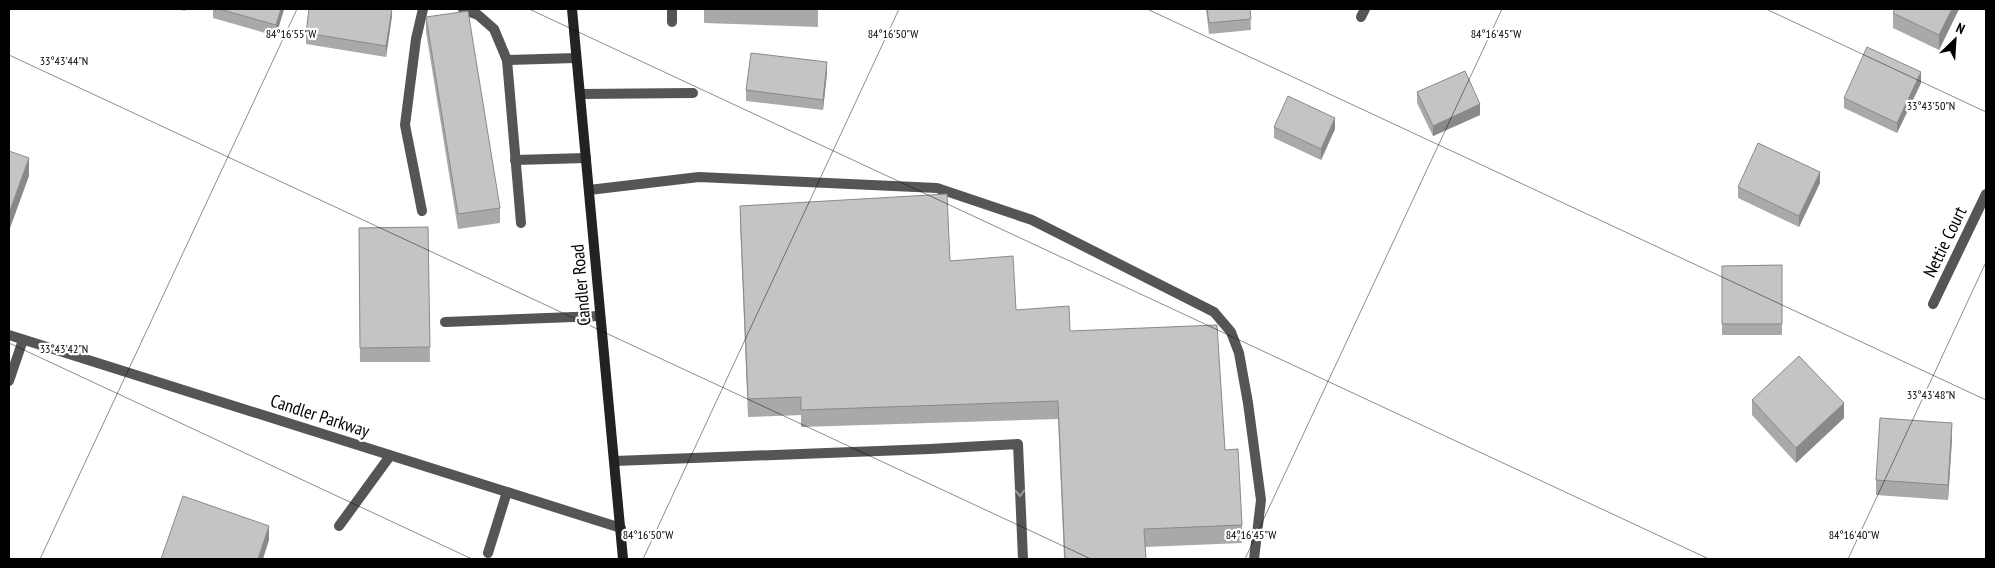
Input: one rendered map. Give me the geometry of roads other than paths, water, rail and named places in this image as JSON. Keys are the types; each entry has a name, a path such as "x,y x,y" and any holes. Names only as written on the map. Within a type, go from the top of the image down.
{"main road":[{"name":"Candler Road","path":"572,9 623,559"}],"street":[{"path":"422,211 405,125 416,39 423,9"},
{"path":"463,9 478,14 494,29 507,60 522,223"},
{"path":"672,9 672,22"},
{"path":"507,60 576,58"},
{"path":"580,94 693,93"},
{"path":"515,160 586,158"},
{"path":"589,190 699,177 937,188 1032,220 1214,312 1231,332 1234,339 1239,353 1248,402 1261,500 1254,559"},
{"name":"Nettie Court","path":"1933,304 1986,194"},
{"path":"445,322 600,316"},
{"name":"Candler Parkway","path":"9,335 621,528"},
{"path":"9,381 23,340"},
{"path":"615,461 1018,444 1023,559"},
{"path":"339,526 390,456"},
{"path":"488,553 507,492"}]}
